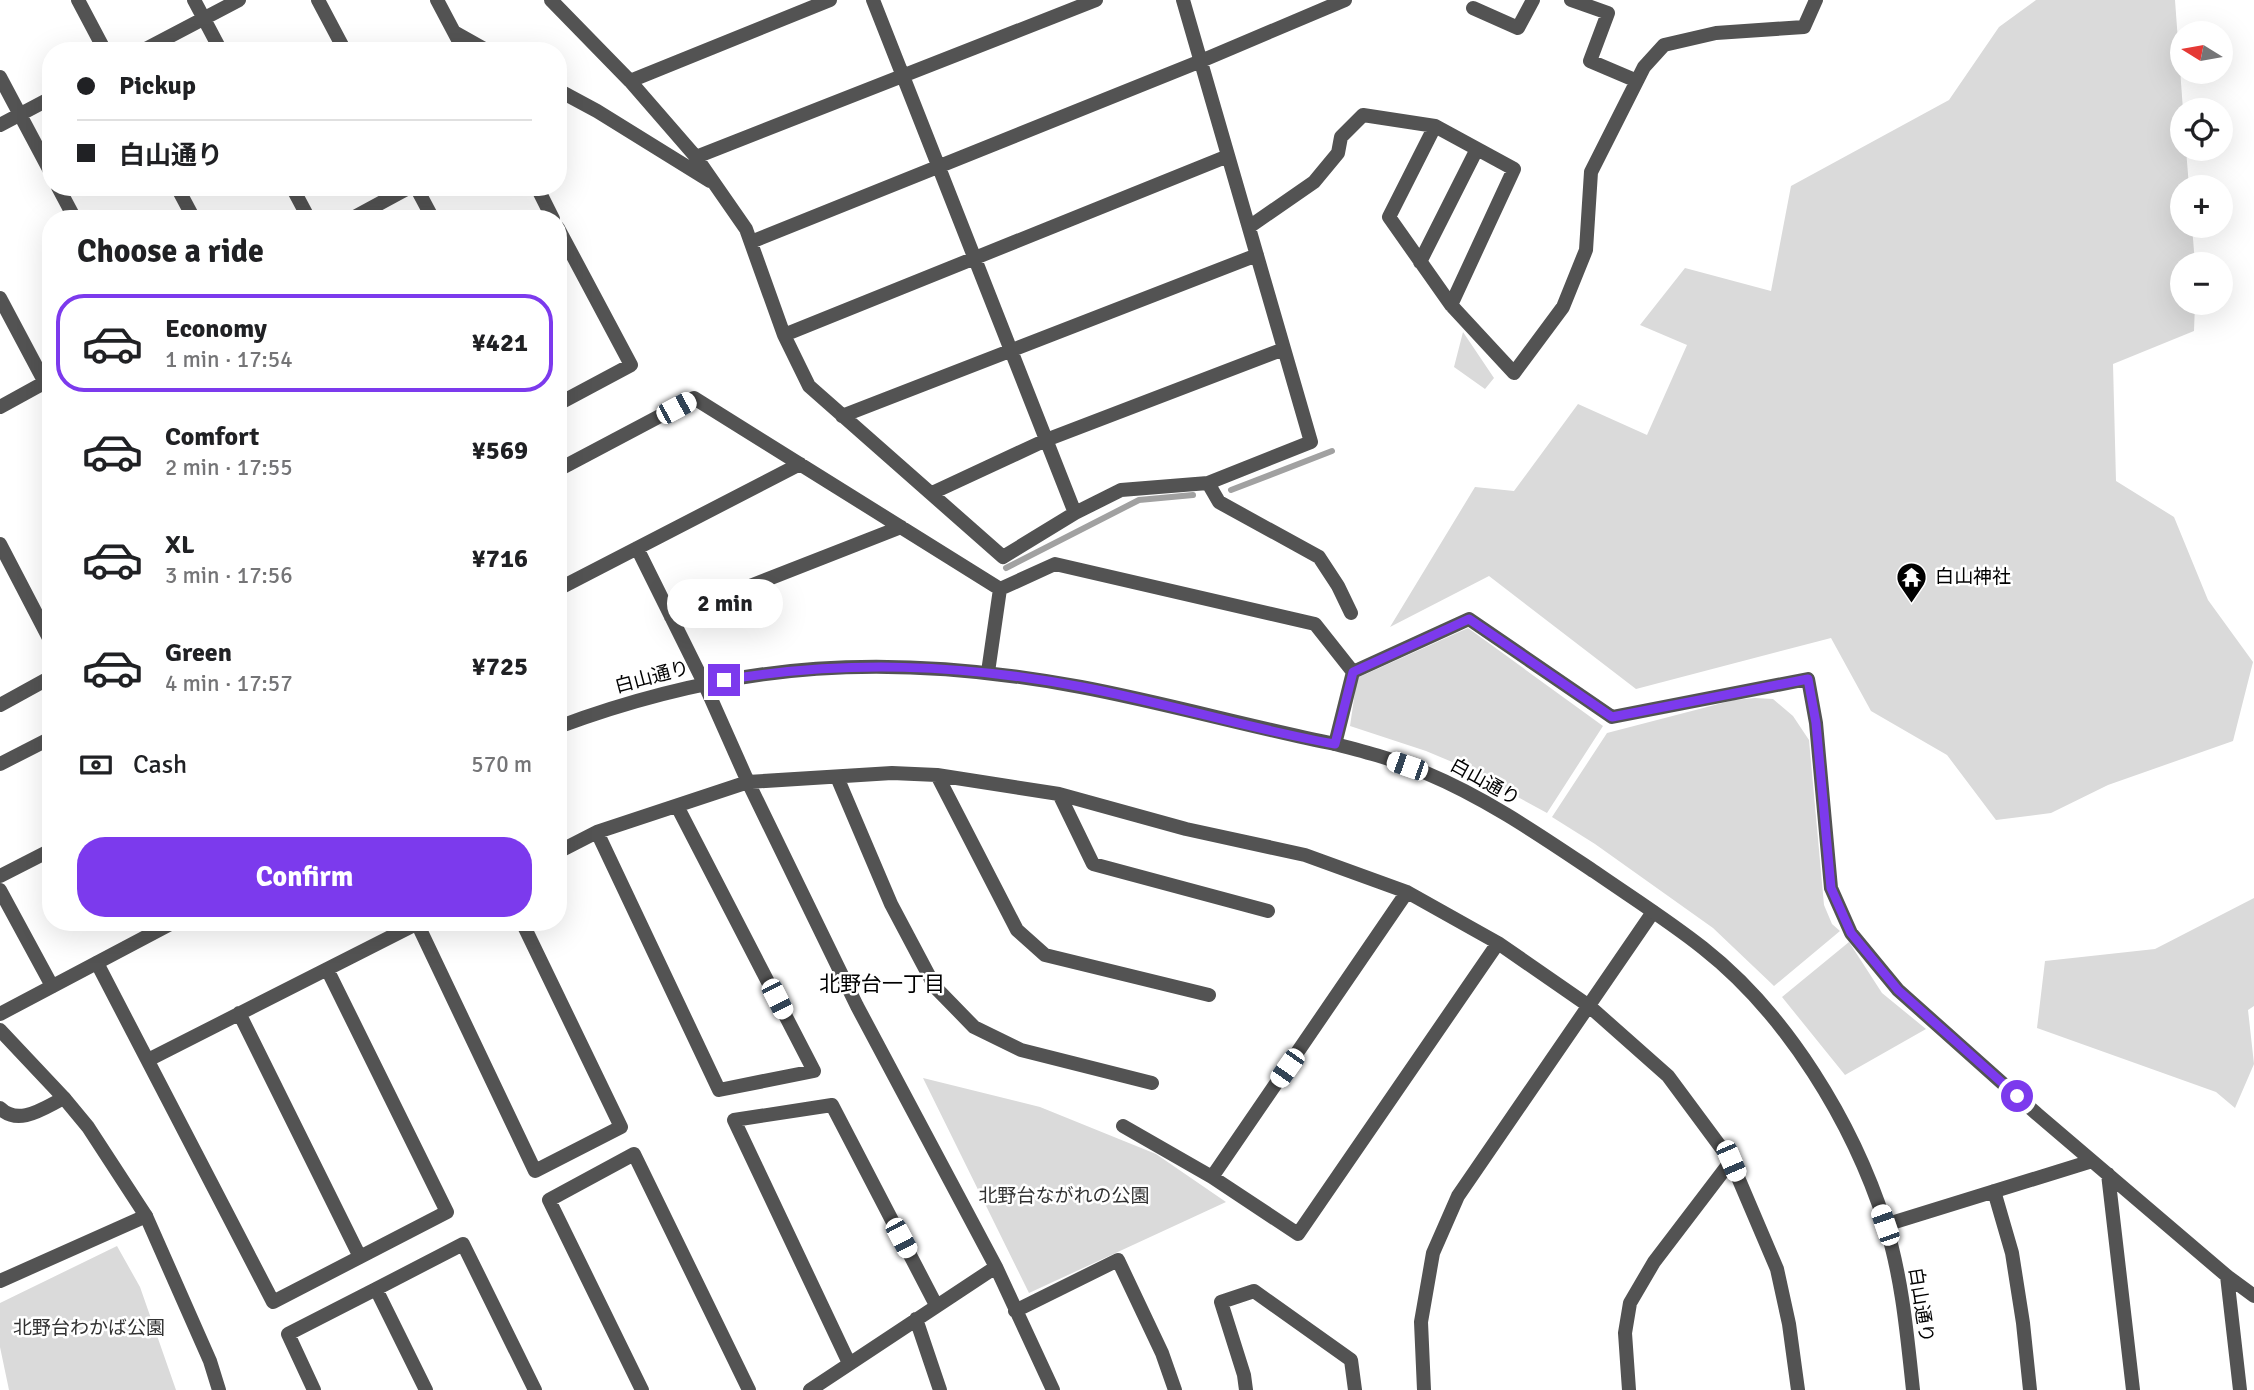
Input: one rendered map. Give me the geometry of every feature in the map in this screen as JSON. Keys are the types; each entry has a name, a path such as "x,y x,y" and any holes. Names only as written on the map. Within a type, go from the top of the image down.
{"street":[{"path":"78,0 100,42"},
{"path":"194,0 216,42"},
{"path":"159,42 239,0"},
{"path":"318,0 340,42"},
{"path":"438,0 460,42"},
{"path":"553,0 630,81 696,157 746,229 784,335 809,386 1003,557 1075,513 1121,490 1208,483 1311,442 1183,0"},
{"path":"630,81 830,0"},
{"path":"873,0 1075,513"},
{"path":"696,157 1096,0"},
{"path":"751,242 1201,61 1345,0"},
{"path":"1472,8 1518,28 1533,0"},
{"path":"1571,0 1608,13 1590,61 1637,81"},
{"path":"1435,126 1389,217 1451,305 1514,373 1563,307 1587,250 1591,172 1644,68 1664,45 1716,33 1804,27 1816,0"},
{"path":"455,32 472,42"},
{"path":"0,77 42,156"},
{"path":"567,95 714,184"},
{"path":"0,125 42,103"},
{"path":"1249,227 1314,182 1338,153 1341,137 1363,115 1435,126 1514,169 1451,305"},
{"path":"1420,262 1477,149"},
{"path":"784,335 1228,156"},
{"path":"368,210 393,196"},
{"path":"567,245 631,365 567,399"},
{"path":"842,416 1257,255"},
{"path":"0,298 42,373"},
{"path":"932,493 1046,440 1284,349"},
{"path":"0,407 42,389"},
{"path":"567,465 694,398 1000,589"},
{"path":"567,584 800,464"},
{"path":"1208,483 1219,502 1318,557 1338,586 1351,613"},
{"path":"671,617 901,527"},
{"path":"0,544 42,625"},
{"path":"637,548 857,1006 996,1267 1053,1390"},
{"path":"1000,589 1055,564 1315,624 1353,672"},
{"path":"988,672 1000,589"},
{"path":"1353,672 1469,619 1612,717 1808,679 1816,723 1831,888 1851,933 1898,990 2092,1161 2254,1296"},
{"name":"白山通り","path":"567,724 609,708 704,683 788,670 941,667 1084,687 1368,752 1427,773 1487,803 1561,849 1653,912 1704,948 1763,1005 1794,1046 1844,1125 1866,1169 1885,1225 1899,1286 1913,1390"},
{"path":"1335,744 1353,672"},
{"path":"0,705 42,682"},
{"path":"0,764 42,743"},
{"path":"567,847 597,832 748,782 892,772 937,775 1059,794 1186,830 1305,855 1407,892 1498,943 1589,1006 1668,1076 1731,1161 1777,1269 1789,1324 1798,1390"},
{"path":"937,775 1017,930 1045,955 1209,996"},
{"path":"837,777 891,904 935,988 974,1027 1021,1050 1152,1083"},
{"path":"1059,794 1093,864 1268,911"},
{"path":"597,832 719,1090 814,1071 677,806"},
{"path":"0,876 42,855"},
{"path":"0,890 52,986"},
{"path":"1212,1177 1407,892"},
{"path":"1424,1390 1421,1322 1433,1253 1458,1196 1653,912"},
{"path":"0,1014 157,931"},
{"path":"148,1060 403,931"},
{"path":"423,931 535,1171 621,1127 526,931"},
{"path":"1123,1126 1212,1177 1298,1234 1498,943"},
{"path":"97,962 273,1302 447,1212 327,969"},
{"path":"239,1013 360,1257"},
{"path":"0,1030 88,1127 146,1216 210,1361 219,1390"},
{"path":"0,1108 16,1117 25,1116 64,1098"},
{"path":"849,1363 734,1120 832,1105 936,1305"},
{"path":"642,1390 549,1200 634,1154 750,1390"},
{"path":"1629,1390 1625,1333 1630,1303 1654,1262 1731,1161"},
{"path":"1885,1225 2092,1161"},
{"path":"2108,1174 2133,1390"},
{"path":"1994,1191 2012,1253 2030,1390"},
{"path":"0,1281 146,1216"},
{"path":"314,1390 288,1334 463,1244 535,1390"},
{"path":"1015,1311 1118,1260 1162,1353 1175,1390"},
{"path":"810,1390 996,1267"},
{"path":"2227,1276 2240,1390"},
{"path":"376,1289 426,1390"},
{"path":"1246,1390 1244,1375 1221,1302 1254,1291 1351,1360 1355,1390"},
{"path":"916,1319 938,1386 923,1390"}],"green space":[{"path":"2036,0 2175,0 2177,21 2170,21 2170,84 2181,84 2182,98 2170,98 2170,161 2187,161 2188,175 2170,175 2170,238 2193,238 2194,252 2170,252 2170,315 2195,315 2194,331 2113,364 2116,481 2174,517 2208,600 2253,662 2233,741 2108,785 2051,813 1996,820 1947,755 1871,711 1831,638 1636,689 1489,576 1390,627 1475,487 1514,491 1578,404 1647,435 1687,345 1640,325 1685,268 1771,291 1791,186 1949,100 1999,27"},
{"path":"1463,332 1494,378 1485,389 1454,367"},
{"path":"1468,628 1603,726 1547,813 1457,764 1350,726 1357,678"},
{"path":"1773,699 1793,716 1809,740 1824,905 1832,924 1840,931 1774,986 1713,928 1595,844 1552,817 1607,733 1734,700"},
{"path":"2254,898 2254,1006 2248,1010 2254,1064 2235,1108 2216,1092 2037,1028 2045,961 2155,949"},
{"path":"1849,942 1882,993 1926,1029 1845,1075 1782,997"},
{"name":"北野台ながれの公園","path":"923,1078 1040,1107 1156,1154 1226,1202 1029,1293"},
{"name":"北野台わかば公園","path":"117,1246 140,1287 176,1390 9,1390 0,1347 0,1303"}],"waterway":[{"path":"1231,490 1332,451"},
{"path":"1006,568 1139,500 1193,495"}],"place":[{"name":"白山神社","path":"1912,604"}],"district":[{"name":"北野台一丁目","path":"882,984"}],"route":[{"path":"724,680 788,670 838,667 941,667 1084,687 1335,744 1353,672 1469,619 1612,717 1808,679 1816,723 1831,888 1851,933 1898,990 2017,1096"}]}
